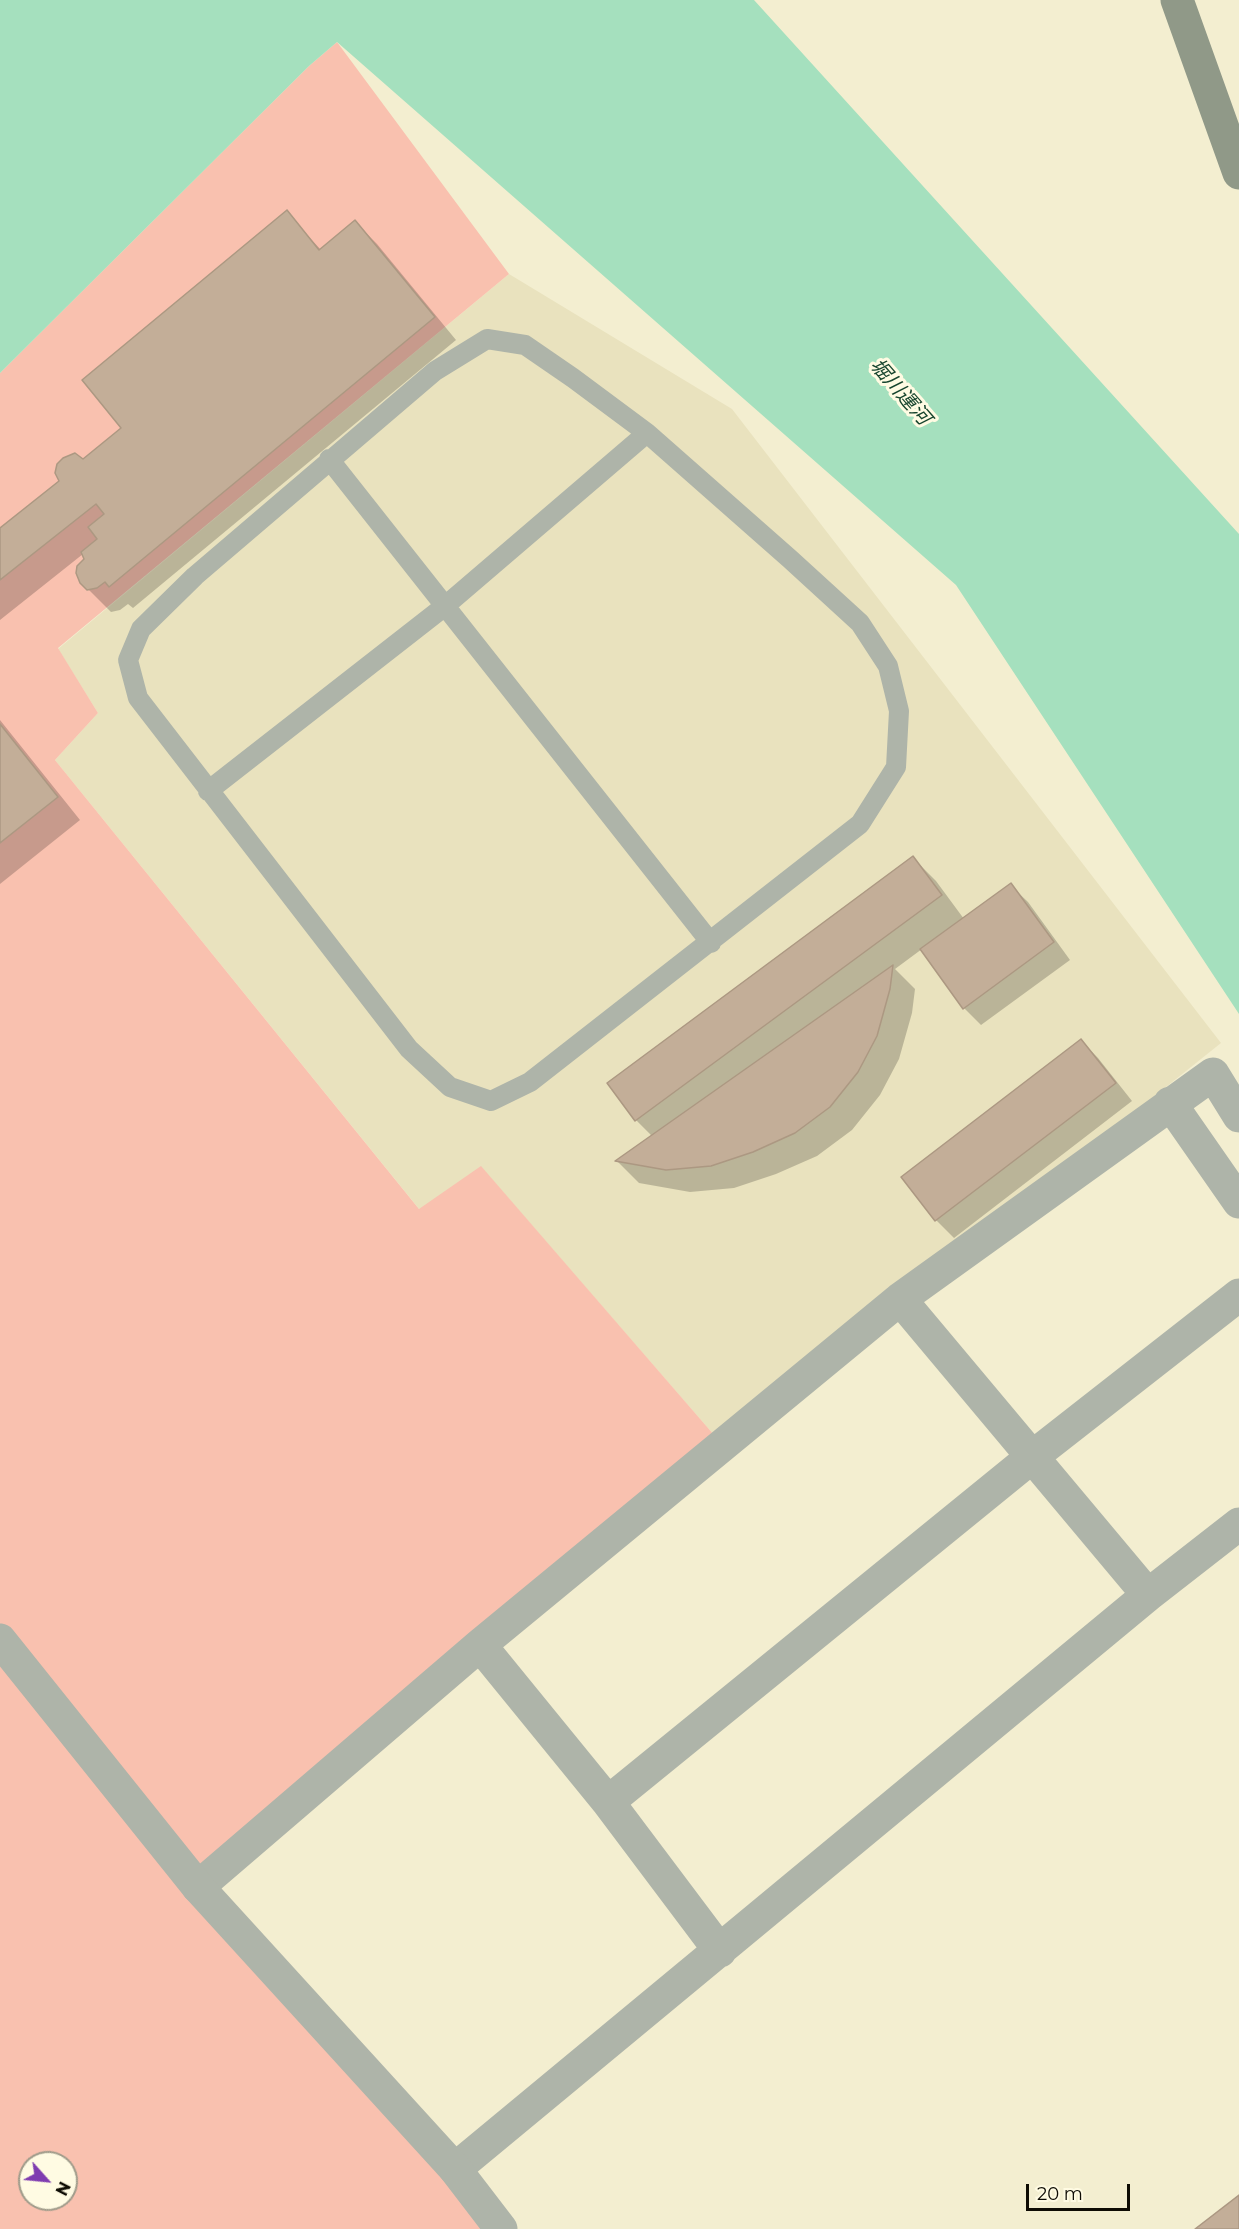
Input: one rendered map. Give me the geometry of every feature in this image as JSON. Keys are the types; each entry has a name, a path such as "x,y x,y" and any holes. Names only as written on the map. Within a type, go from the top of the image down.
{"main road":[{"path":"1177,0 1239,173"}],"street":[{"path":"198,1887 480,1645 900,1299 1213,1074 1239,1116"},
{"path":"1170,1103 1239,1202"},
{"path":"608,1802 1032,1457 1239,1295"},
{"path":"900,1299 1148,1595"},
{"path":"455,2169 1148,1595 1239,1524"},
{"path":"0,1640 198,1887 455,2169 501,2229"},
{"path":"480,1645 608,1802 720,1951"}],"lane":[{"path":"488,339 525,345 647,433 860,623 888,666 899,711 896,767 860,824 711,943 530,1082 491,1101 450,1087 409,1049 138,698 128,660 141,629 195,576 329,459 435,371 488,339"},
{"path":"208,791 445,606 647,433"},
{"path":"329,459 711,943"}],"shaded area":[{"path":"337,42 509,274 58,648 98,713 55,760 419,1209 481,1166 721,1443 198,1887 506,2229 0,2229 0,373 309,66"},
{"path":"509,274 732,409 1221,1043 721,1443 481,1167 420,1210 55,760 98,713 58,649"}],"water":[{"name":"堀川運河","path":"0,0 754,0 1239,534 1239,1014 956,585 337,42 309,66 0,373"}],"building":[{"path":"287,210 319,250 355,220 435,317 109,587 105,582 97,588 87,590 80,583 76,573 77,566 84,559 81,552 97,539 88,527 104,514 96,504 0,580 0,528 59,481 55,473 57,464 63,458 75,453 83,459 121,428 82,380"},
{"path":"0,724 58,797 0,843"},
{"path":"913,856 942,895 635,1121 607,1083"},
{"path":"1011,883 1054,942 963,1009 920,949"},
{"path":"893,965 890,989 877,1036 858,1072 830,1107 795,1133 753,1152 711,1166 666,1170 615,1161"},
{"path":"1081,1039 1116,1083 935,1221 901,1177"},
{"path":"1239,2195 1239,2229 1195,2229"}]}
